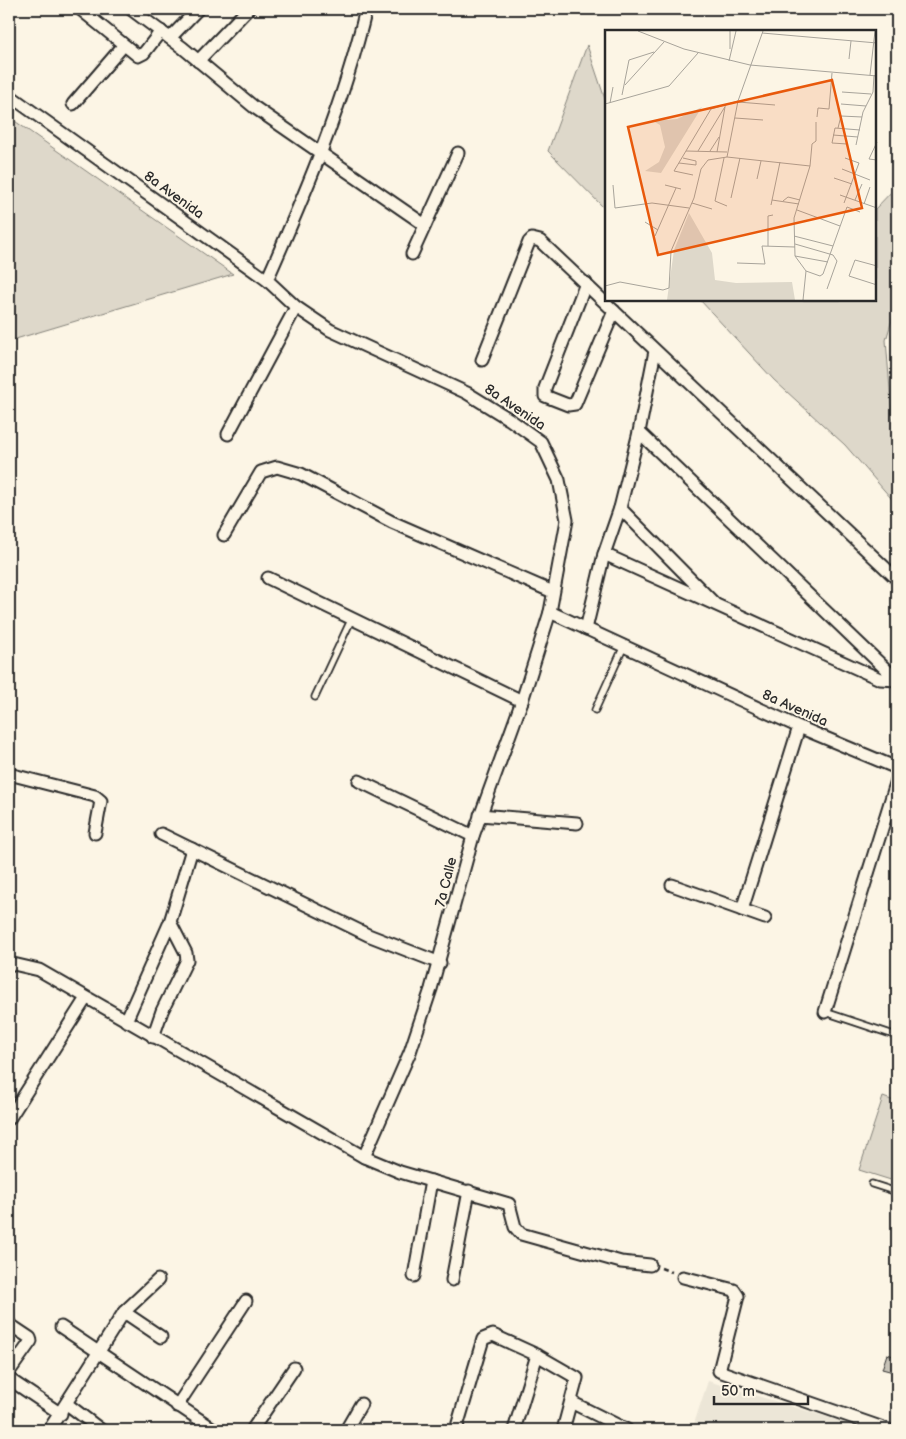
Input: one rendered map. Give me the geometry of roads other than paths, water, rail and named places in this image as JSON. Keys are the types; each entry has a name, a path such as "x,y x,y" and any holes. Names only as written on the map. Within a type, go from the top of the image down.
{"street":[{"path":"80,9 123,46 138,56 198,9"},
{"path":"198,61 248,9"},
{"path":"267,280 322,152 348,77 366,9"},
{"path":"132,10 254,106 425,225"},
{"path":"73,104 123,46"},
{"name":"8a Avenida","path":"9,95 267,280 296,307 330,330 467,393 509,419 541,442 559,480 567,520 550,612 799,727 897,768"},
{"path":"412,254 458,153"},
{"path":"482,360 532,239 540,241 897,579"},
{"path":"586,283 545,388 545,396 568,405 575,404 614,311"},
{"path":"228,434 296,307"},
{"path":"586,629 604,554 620,508 639,432 655,351"},
{"path":"639,432 897,680"},
{"path":"224,536 262,472 277,467 301,474 392,522 553,592"},
{"path":"620,508 721,609"},
{"path":"604,554 681,591 880,680 897,680"},
{"path":"268,578 522,701"},
{"path":"681,591 689,578"},
{"name":"7a Calle","path":"364,1157 410,1052 440,963 473,836 522,701 550,612"},
{"path":"742,910 799,727"},
{"path":"9,774 95,796 101,801 95,832"},
{"path":"359,780 473,836"},
{"path":"825,1012 897,780"},
{"path":"480,815 577,823"},
{"path":"161,834 368,935 440,963"},
{"path":"126,1021 170,922 192,849"},
{"path":"672,885 765,918"},
{"path":"153,1037 162,1011 187,960 186,952 170,922"},
{"path":"9,963 39,970 364,1157 400,1172 510,1204 515,1227 521,1234 621,1262 650,1265"},
{"path":"9,1119 86,998"},
{"path":"414,1276 431,1181"},
{"path":"452,1280 469,1191"},
{"path":"683,1277 734,1290 738,1296 719,1371 889,1430"},
{"path":"49,1430 61,1414 124,1312 158,1280"},
{"path":"178,1406 246,1301"},
{"path":"124,1312 161,1337"},
{"path":"9,1324 30,1338 30,1341 9,1372"},
{"path":"61,1327 215,1430"},
{"path":"456,1430 483,1339 493,1335 537,1355 577,1378 563,1430"},
{"path":"514,1430 537,1355"},
{"path":"252,1430 294,1368"},
{"path":"9,1379 61,1414"},
{"path":"571,1402 627,1430"},
{"path":"67,1404 101,1430"},
{"path":"346,1430 361,1404"}],"lane":[{"path":"897,336 897,365"},
{"path":"315,697 352,618"},
{"path":"595,710 624,646"},
{"path":"825,1012 897,1036"},
{"path":"872,1184 897,1192"}]}
